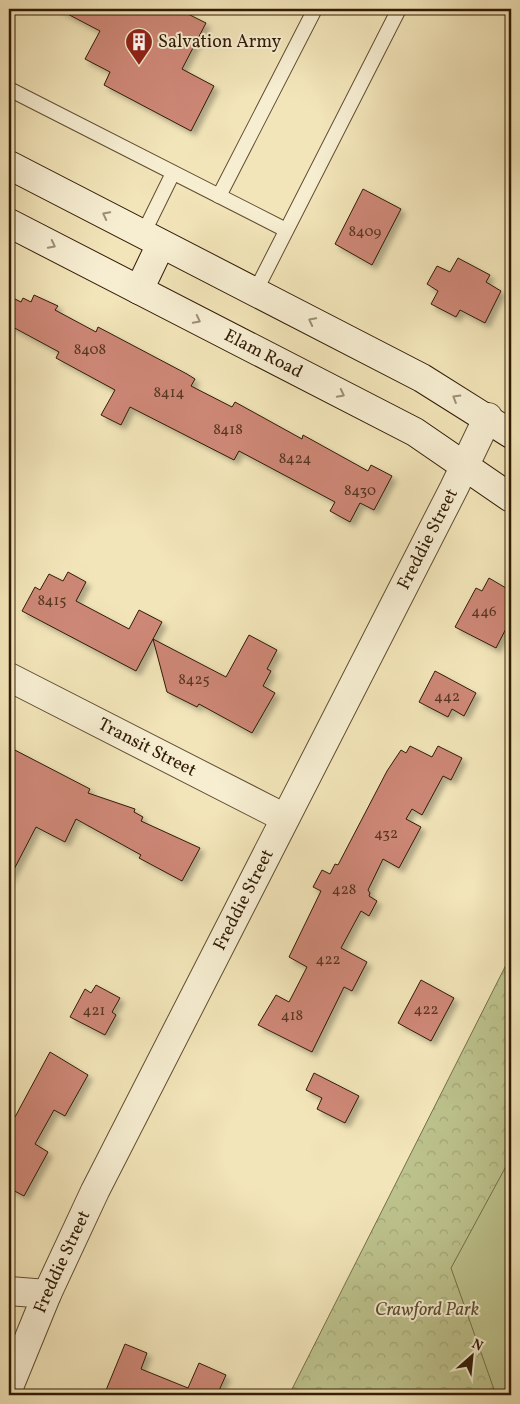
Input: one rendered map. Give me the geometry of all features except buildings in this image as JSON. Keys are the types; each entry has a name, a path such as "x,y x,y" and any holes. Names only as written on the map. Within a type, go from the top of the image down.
{"street":[{"path":"9,165 422,378 488,417 511,434"},
{"name":"Elam Road","path":"9,223 415,432 511,498"},
{"path":"139,290 152,239"},
{"name":"Freddie Street","path":"9,1387 47,1294 95,1190 488,417"},
{"name":"Transit Street","path":"9,677 285,818"},
{"path":"9,1290 47,1294"}],"lane":[{"path":"219,196 315,9"},
{"path":"255,292 399,9"},
{"path":"9,89 286,230"},
{"path":"152,239 173,173"}],"green space":[{"name":"Crawford Park","path":"511,955 511,1395 289,1395"},
{"path":"511,1157 511,1395 496,1395 451,1268"}],"place":[{"name":"Salvation Army","path":"139,66"}]}
